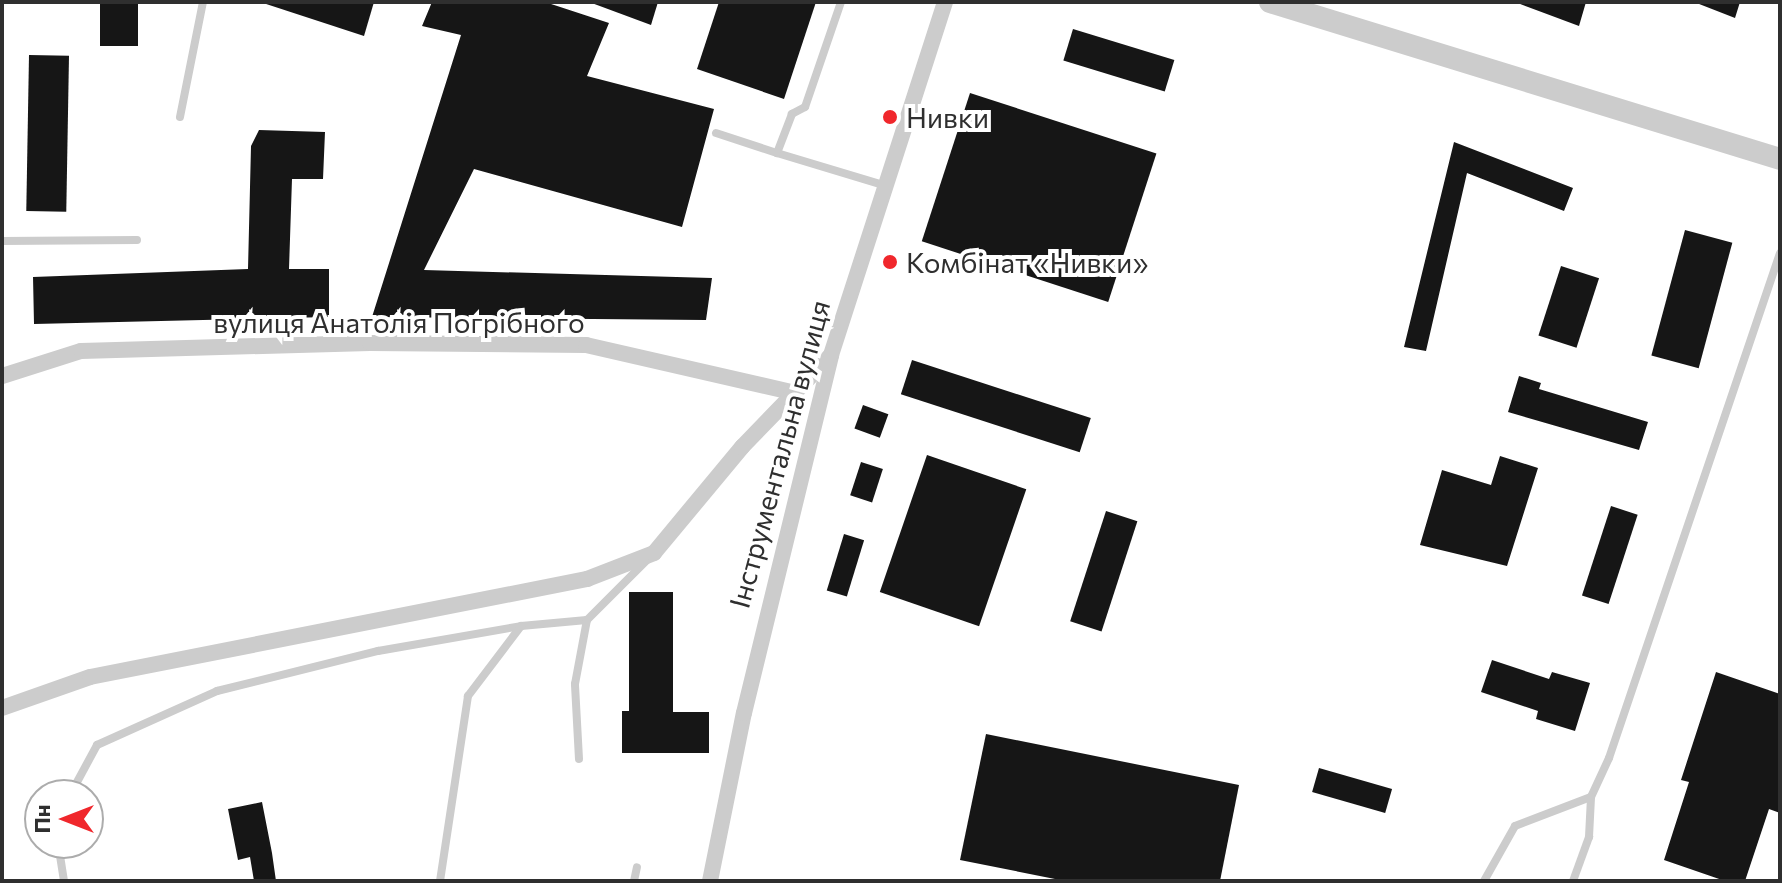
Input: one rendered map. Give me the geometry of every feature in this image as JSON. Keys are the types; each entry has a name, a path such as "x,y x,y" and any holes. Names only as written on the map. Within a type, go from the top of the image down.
{"street":[{"name":"Інструментальна вулиця","path":"710,881 744,713 831,355 945,2"},
{"path":"1270,2 1780,159"},
{"name":"вулиця Анатолія Погрібного","path":"2,376 81,351 370,343 586,345 795,393"},
{"path":"2,708 90,677 587,579 654,553 831,355"}],"lane":[{"path":"180,117 203,2"},
{"path":"777,153 792,114 805,107 841,2"},
{"path":"716,133 887,187"},
{"path":"2,241 137,240"},
{"path":"1573,881 1589,837 1591,797 1609,758 1780,253"},
{"path":"579,759 575,684 587,620 654,553"},
{"path":"79,779 97,745 217,691 378,651 521,626 587,620"},
{"path":"440,881 468,696 521,626"},
{"path":"1484,881 1515,826 1591,797"},
{"path":"61,859 64,881"},
{"path":"634,881 637,867"}],"building":[{"path":"100,2 138,2 138,46 100,46"},
{"path":"260,2 374,2 364,36"},
{"path":"432,2 545,2 609,23 587,76 714,109 682,227 474,169 424,270 712,278 706,320 372,317 461,35 422,26"},
{"path":"589,2 658,2 651,25"},
{"path":"719,2 816,2 784,99 697,69"},
{"path":"1515,2 1586,2 1579,26"},
{"path":"1694,2 1740,2 1735,18"},
{"path":"1073,29 1174,60 1165,92 1063,61"},
{"path":"29,55 69,56 66,212 26,211"},
{"path":"970,93 1156,154 1108,302 922,241"},
{"path":"259,130 325,132 323,179 292,179 289,269 329,269 329,317 34,324 33,277 248,269 251,146"},
{"path":"1454,142 1573,188 1564,211 1467,173 1426,351 1404,347"},
{"path":"1685,230 1732,243 1699,368 1651,356"},
{"path":"1561,266 1599,278 1576,348 1538,335"},
{"path":"912,360 1091,418 1080,452 901,394"},
{"path":"1519,376 1541,383 1539,389 1648,422 1639,450 1508,412"},
{"path":"863,405 888,414 880,438 854,428"},
{"path":"927,455 1026,489 979,626 880,592"},
{"path":"1500,456 1538,468 1507,566 1420,545 1442,470 1491,485"},
{"path":"861,462 883,469 872,502 850,495"},
{"path":"1611,506 1638,515 1609,604 1582,595"},
{"path":"1106,511 1137,521 1102,632 1070,621"},
{"path":"844,534 864,540 847,597 827,590"},
{"path":"629,592 673,592 673,712 709,712 709,753 622,753 622,711 629,711"},
{"path":"1492,660 1549,679 1552,672 1590,683 1575,731 1536,719 1538,711 1481,692"},
{"path":"1716,672 1780,694 1780,813 1769,809 1745,881 1725,881 1664,860 1689,782 1681,780"},
{"path":"986,734 1239,785 1220,881 1065,881 960,860"},
{"path":"1319,768 1392,789 1385,813 1312,792"},
{"path":"262,802 276,881 254,881 250,857 238,860 228,809"}],"place":[{"name":"Нивки","path":"890,117"},
{"name":"Комбінат «Нивки»","path":"890,262"}]}
